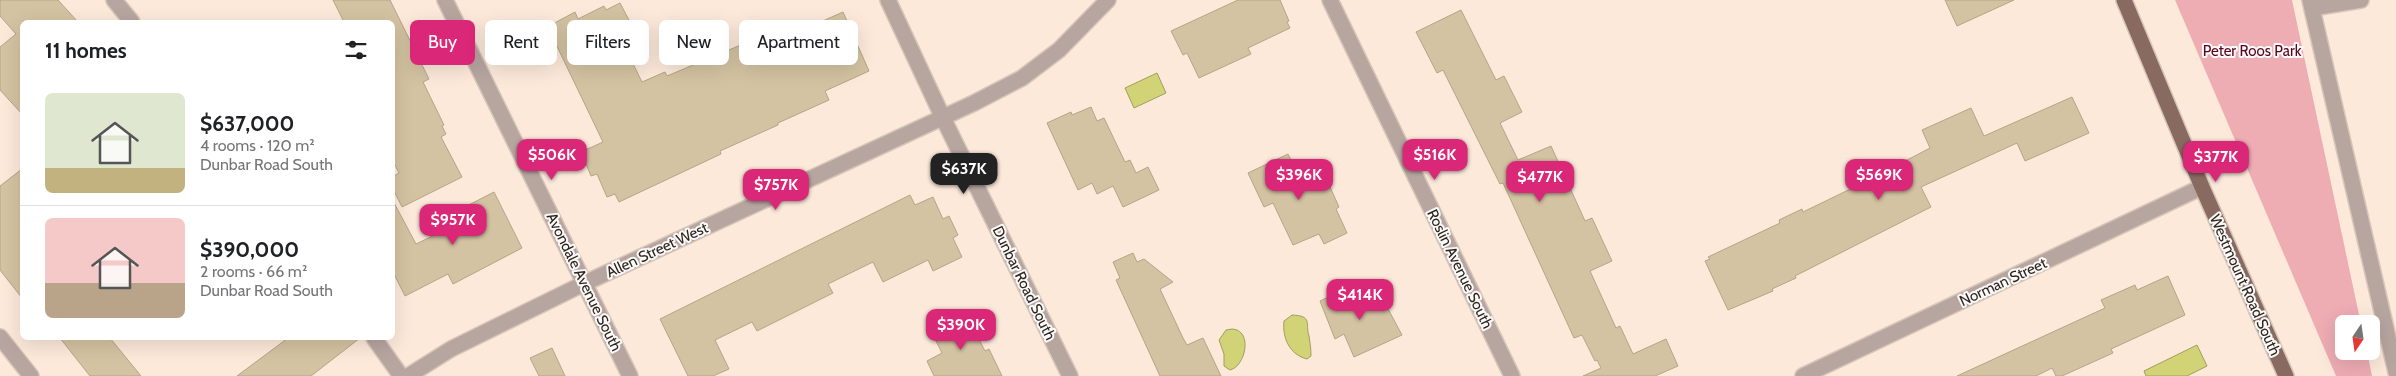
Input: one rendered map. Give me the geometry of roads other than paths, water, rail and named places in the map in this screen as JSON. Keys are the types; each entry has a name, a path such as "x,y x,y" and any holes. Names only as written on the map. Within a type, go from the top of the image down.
{"main road":[{"name":"Westmount Road South","path":"2124,0 2202,187 2286,376"}],"street":[{"path":"114,0 130,20"},
{"name":"Avondale Avenue South","path":"445,0 630,376"},
{"name":"Dunbar Road South","path":"888,0 943,118 1070,376"},
{"name":"Allen Street West","path":"408,376 451,349 585,283 943,118 1022,78 1059,50 1108,0"},
{"name":"Roslin Avenue South","path":"1330,0 1512,376"},
{"path":"2361,0 2311,4 2394,356 2396,372"},
{"name":"Norman Street","path":"1803,376 2202,187"},
{"path":"0,337 31,376"},
{"path":"375,340 401,376"}],"park label":[{"name":"Peter Roos Park","path":"2252,51"}]}
